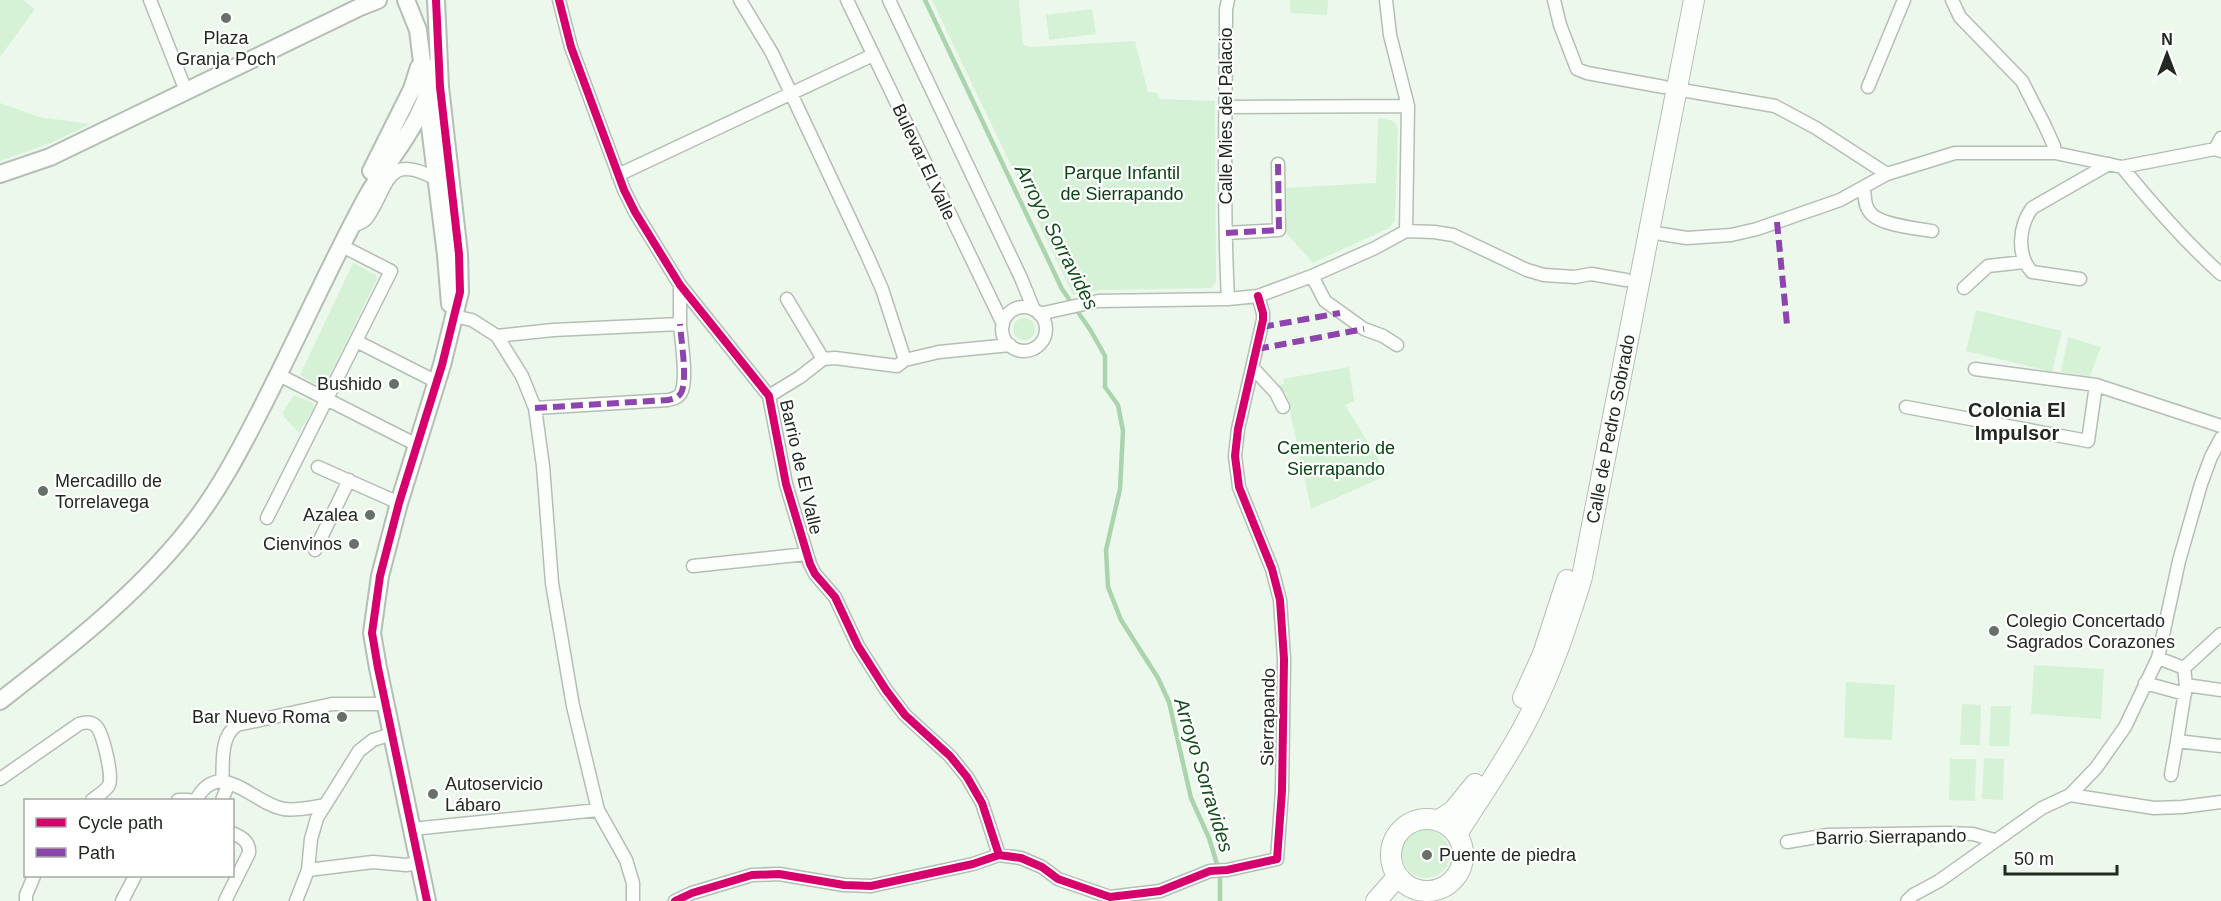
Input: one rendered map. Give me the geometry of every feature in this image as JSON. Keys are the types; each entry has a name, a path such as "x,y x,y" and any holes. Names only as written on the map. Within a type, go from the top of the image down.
{"main road":[{"path":"0,174 50,156 186,92 362,3 378,0"},
{"path":"406,0 418,30 448,272 449,302 453,316"},
{"path":"0,700 90,630 142,580 188,530 226,475 279,375 366,197 426,99 431,76 425,0"},
{"path":"428,901 374,648 373,621 380,576 399,503 437,382 453,316 459,301 460,266 440,87 436,0"},
{"name":"Calle de Pedro Sobrado","path":"1457,834 1490,786 1524,726 1567,628 1582,577 1649,232 1681,0"},
{"name":"Calle de Pedro Sobrado","path":"1439,820 1453,811 1475,784 1513,720 1543,654 1571,570 1626,280 1670,88 1694,0"},
{"path":"366,197 368,176 412,89 422,60"},
{"path":"1428,818 1439,820 1457,834 1462,845 1463,858 1454,880 1444,887 1432,891 1420,891 1403,882 1392,867 1390,855 1392,843 1397,833 1405,825 1428,818"},
{"path":"1376,901 1403,882"},
{"path":"1393,901 1403,882"}],"street":[{"path":"150,0 186,92"},
{"name":"Barrio de El Valle","path":"559,0 571,47 618,175 635,212 680,285 769,396 786,484 806,554 815,574 835,597 858,646 886,690 905,715 950,756 968,777 982,803 999,855"},
{"path":"740,0 769,46 867,255 882,289 905,360"},
{"name":"Bulevar El Valle","path":"848,0 1010,345"},
{"name":"Bulevar El Valle","path":"889,0 1037,312 1045,323 1046,330"},
{"name":"Calle Mies del Palacio","path":"1228,0 1226,9 1228,299"},
{"path":"1386,0 1390,35 1408,106 1406,231"},
{"path":"1554,0 1560,25 1577,69 1587,73 1775,106 1815,128 1887,174"},
{"path":"1868,87 1904,0"},
{"path":"1952,0 1960,17 2022,81 2045,126 2055,153"},
{"path":"618,175 873,55"},
{"path":"1226,107 1408,106"},
{"path":"1649,232 1687,238 1731,235 1757,229 1824,206 1864,188 1887,174 1955,153 2055,153 2122,167 2219,146"},
{"path":"1226,233 1279,230 1278,164"},
{"path":"2080,279 2032,272 2024,262 2021,242 2022,228 2032,208 2109,165"},
{"path":"2122,167 2164,218 2194,250 2221,274"},
{"path":"351,227 366,220 384,184 393,174 405,170 416,170 436,179"},
{"path":"1864,188 1866,205 1874,217 1886,222 1932,231"},
{"path":"980,347 1003,328 1006,317 1015,309 1026,307 1037,312 1061,311 1087,302 1228,299 1258,296 1312,276 1375,248 1406,231 1453,235 1527,270 1544,275 1559,278 1591,274 1626,280"},
{"path":"267,518 391,271 342,246"},
{"path":"1964,288 1988,266 2024,262"},
{"path":"1312,276 1325,301 1364,329 1383,336 1397,345"},
{"path":"535,408 669,400 677,397 682,392 683,380 680,285"},
{"name":"Sierrapando","path":"999,855 1021,858 1042,867 1059,879 1110,897 1160,891 1210,871 1227,870 1277,859 1282,791 1284,659 1280,600 1272,569 1239,487 1235,456 1238,429 1263,320 1258,296"},
{"path":"787,299 823,359 835,358 897,366 905,360 939,351 1010,345 1020,350 1032,349 1042,342 1046,330 1061,311"},
{"path":"453,316 472,320 496,336 522,376 535,408 540,438 545,516 557,623 573,706 598,810 626,860 633,883 633,901"},
{"path":"496,336 553,330 680,324"},
{"path":"356,341 437,382"},
{"name":"Barrio de El Valle","path":"769,396 800,377 823,359"},
{"path":"1253,368 1276,393 1283,407"},
{"path":"1975,369 2096,385 2221,426"},
{"path":"279,375 417,444"},
{"path":"1906,407 2088,441 2096,385"},
{"name":"Barrio Sierrapando","path":"1907,901 2042,808 2070,795 2096,768 2125,727 2158,658 2179,561 2201,484 2221,438"},
{"path":"318,467 399,503"},
{"path":"315,550 349,480"},
{"name":"Barrio de El Valle","path":"693,566 806,554"},
{"path":"2184,668 2221,634"},
{"path":"2158,658 2184,668"},
{"path":"2171,775 2185,690 2184,668"},
{"path":"2145,683 2185,690 2221,690"},
{"path":"222,799 226,782 224,743 228,733 237,725 332,704 385,704"},
{"path":"0,779 79,723 91,722 101,735 110,775 107,788 94,799"},
{"path":"296,901 308,870 313,830 325,805 359,752 373,740 392,735"},
{"path":"2177,741 2221,746"},
{"path":"197,799 210,783 226,782 284,809 325,805"},
{"path":"2070,795 2154,808 2221,802"},
{"path":"412,829 598,810"},
{"path":"225,901 249,853 249,846 245,840 234,833"},
{"name":"Barrio Sierrapando","path":"1787,842 1828,836 1947,833 1973,834 1994,840"},
{"path":"675,901 692,893 752,875 779,874 844,885 871,886 974,864 999,855"},
{"path":"308,870 373,862 406,865 419,863"},
{"path":"26,901 26,895 34,877"},
{"path":"122,901 134,877"}],"green space":[{"path":"0,0 23,0 35,9 0,57"},
{"name":"Parque Infantil de Sierrapando","path":"932,0 1019,0 1023,45 1031,47 1135,41 1148,92 1157,93 1160,99 1215,101 1216,282 1211,288 1101,290 1073,295"},
{"path":"1290,0 1328,0 1327,15 1290,13"},
{"path":"1092,9 1096,34 1049,40 1046,15"},
{"path":"0,103 39,117 90,124 51,143 0,161"},
{"path":"1378,119 1393,122 1398,130 1395,220 1389,228 1313,263 1287,234 1286,188 1376,183"},
{"path":"353,263 376,275 377,279 325,385 321,387 300,375"},
{"path":"1976,310 2062,331 2052,372 1966,351"},
{"path":"1024,318 1032,321 1035,329 1032,337 1024,340 1016,337 1013,329 1016,321"},
{"path":"2068,337 2101,347 2090,376 2061,372"},
{"name":"Cementerio de Sierrapando","path":"1349,367 1354,401 1345,405 1388,475 1311,509 1286,393 1281,393 1279,385 1284,384 1283,379"},
{"path":"294,395 313,403 314,407 299,433 284,417 283,412"},
{"path":"2034,665 2104,669 2101,719 2031,714"},
{"path":"1846,682 1895,685 1892,740 1844,738"},
{"path":"1962,704 1981,705 1980,745 1960,745"},
{"path":"1991,706 2011,706 2009,746 1989,746"},
{"path":"1984,758 2004,759 2003,800 1982,799"},
{"path":"1950,759 1976,759 1975,801 1949,800"},
{"path":"1426,830 1443,837 1450,854 1443,871 1426,878 1409,871 1402,854 1409,837"}],"waterway":[{"name":"Arroyo Sorravides","path":"925,0 1062,289 1105,356 1105,387 1118,405 1123,431 1120,489 1106,550 1108,587 1121,620 1158,678 1169,702 1191,798 1209,838 1220,874 1220,901"}],"marked path":[{"path":"1226,233 1279,230 1278,164"},
{"path":"1777,222 1787,325"},
{"path":"1262,327 1340,313"},
{"path":"535,408 668,400 677,397 681,393 684,379 680,324"},
{"path":"1257,349 1364,329"}],"cycle path":[{"path":"427,901 372,633 380,576 399,503 442,365 460,292 459,254 440,87 436,0"},
{"path":"559,0 571,47 624,190 635,212 680,285 769,396 786,484 815,574 835,597 858,646 886,690 905,715 950,756 967,777 982,803 999,855"},
{"path":"675,901 692,893 752,875 779,874 844,885 871,886 973,864 999,855 1021,858 1042,867 1058,879 1110,897 1160,891 1210,871 1227,870 1277,859 1282,791 1284,659 1280,600 1272,569 1239,487 1235,456 1238,429 1263,320 1258,296"}],"place":[{"name":"Plaza Granja Poch","path":"226,18"},
{"name":"Bushido","path":"394,384"},
{"name":"Mercadillo de Torrelavega","path":"43,491"},
{"name":"Azalea","path":"370,515"},
{"name":"Cienvinos","path":"354,544"},
{"name":"Colegio Concertado Sagrados Corazones","path":"1994,631"},
{"name":"Bar Nuevo Roma","path":"342,717"},
{"name":"Autoservicio Lábaro","path":"433,794"},
{"name":"Puente de piedra","path":"1427,855"}],"district":[{"name":"Colonia El Impulsor","path":"2017,422"}]}
